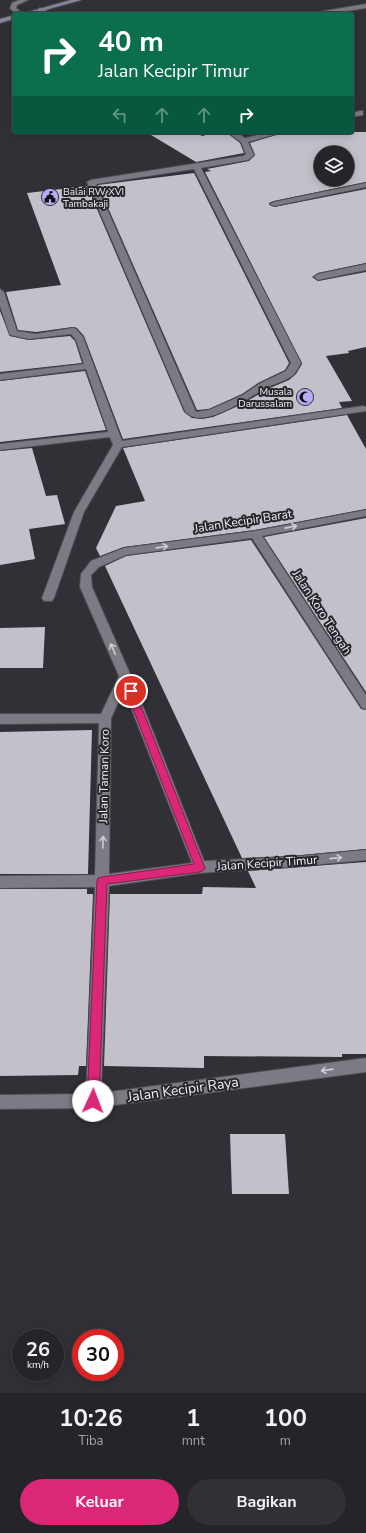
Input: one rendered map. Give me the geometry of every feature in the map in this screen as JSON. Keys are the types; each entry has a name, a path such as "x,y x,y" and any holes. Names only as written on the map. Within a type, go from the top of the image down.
{"street":[{"path":"18,12 13,8 14,4 25,0"},
{"path":"32,12 78,0"},
{"path":"358,0 365,6 366,14"},
{"path":"330,12 365,6"},
{"path":"41,10 44,12"},
{"path":"0,21 12,18"},
{"path":"354,114 360,113"},
{"path":"196,166 296,363 290,373 262,386 246,397 211,413 194,415 190,411 91,182 245,158 250,155 244,141 234,134"},
{"path":"244,141 272,134"},
{"path":"274,204 366,185"},
{"path":"318,277 366,267"},
{"path":"0,292 13,333 22,336 34,337 62,331 73,331 80,340 118,445"},
{"path":"0,377 89,366"},
{"path":"118,445 365,410"},
{"path":"0,447 114,434"},
{"path":"48,598 79,512 118,445"},
{"name":"Jalan Kecipir Barat","path":"125,676 86,587 86,574 94,564 124,552 255,534 366,513"},
{"name":"Jalan Koro Tengah","path":"255,534 366,705"},
{"path":"125,676 200,868"},
{"name":"Jalan Taman Koro","path":"93,1101 102,881 105,718 125,676"},
{"path":"0,719 105,718"},
{"name":"Jalan Kecipir Timur","path":"0,882 102,881 200,868 366,855"},
{"name":"Jalan Kecipir Raya","path":"0,1102 93,1101 366,1065"}],"building":[{"path":"354,132 366,132 366,182 354,184 354,146 314,146 314,186 347,186 269,203 274,207 366,189 366,263 318,273 312,277 318,281 366,272 366,347 348,351 349,353 326,356 352,401 339,402 342,408 123,439 84,336 77,328 73,327 36,332 18,330 6,292 61,285 27,193 87,186 184,412 192,418 202,419 213,417 238,406 270,388 289,380 296,374 302,364 205,172 211,171 207,169 249,161 255,155 250,143 279,134 354,134"},
{"path":"149,134 200,134 203,136 207,134 229,134 240,143 244,153 196,162"},
{"path":"194,173 289,363 285,370 258,383 242,394 209,409 197,410 98,185"},
{"path":"0,311 10,336 29,340 70,336 75,341 82,363 0,372"},
{"path":"85,371 106,430 0,442 0,381"},
{"path":"347,415 366,449 366,509 255,530 124,547 100,556 96,548 116,506 145,501 123,448"},
{"path":"32,448 46,496 57,495 65,524 29,529 35,559 0,565 0,451"},
{"path":"366,518 366,692 264,537"},
{"path":"251,540 361,709 366,710 366,849 291,856 242,858 105,566 126,556"},
{"path":"45,627 43,668 0,668 0,628"},
{"path":"92,730 88,874 0,874 0,732"},
{"path":"366,862 366,1054 342,1054 342,1057 204,1056 204,1068 104,1066 110,894 202,894 203,887 256,888 248,871"},
{"path":"0,889 87,889 87,894 93,894 86,1066 79,1066 78,1075 0,1076"},
{"path":"230,1134 285,1134 289,1194 232,1194"}],"place":[{"name":"Balai RW XVI Tambakaji","path":"50,197"},
{"name":"Musala Darussalam","path":"305,397"}],"route":[{"path":"93,1101 102,881 200,868 131,691"}]}
